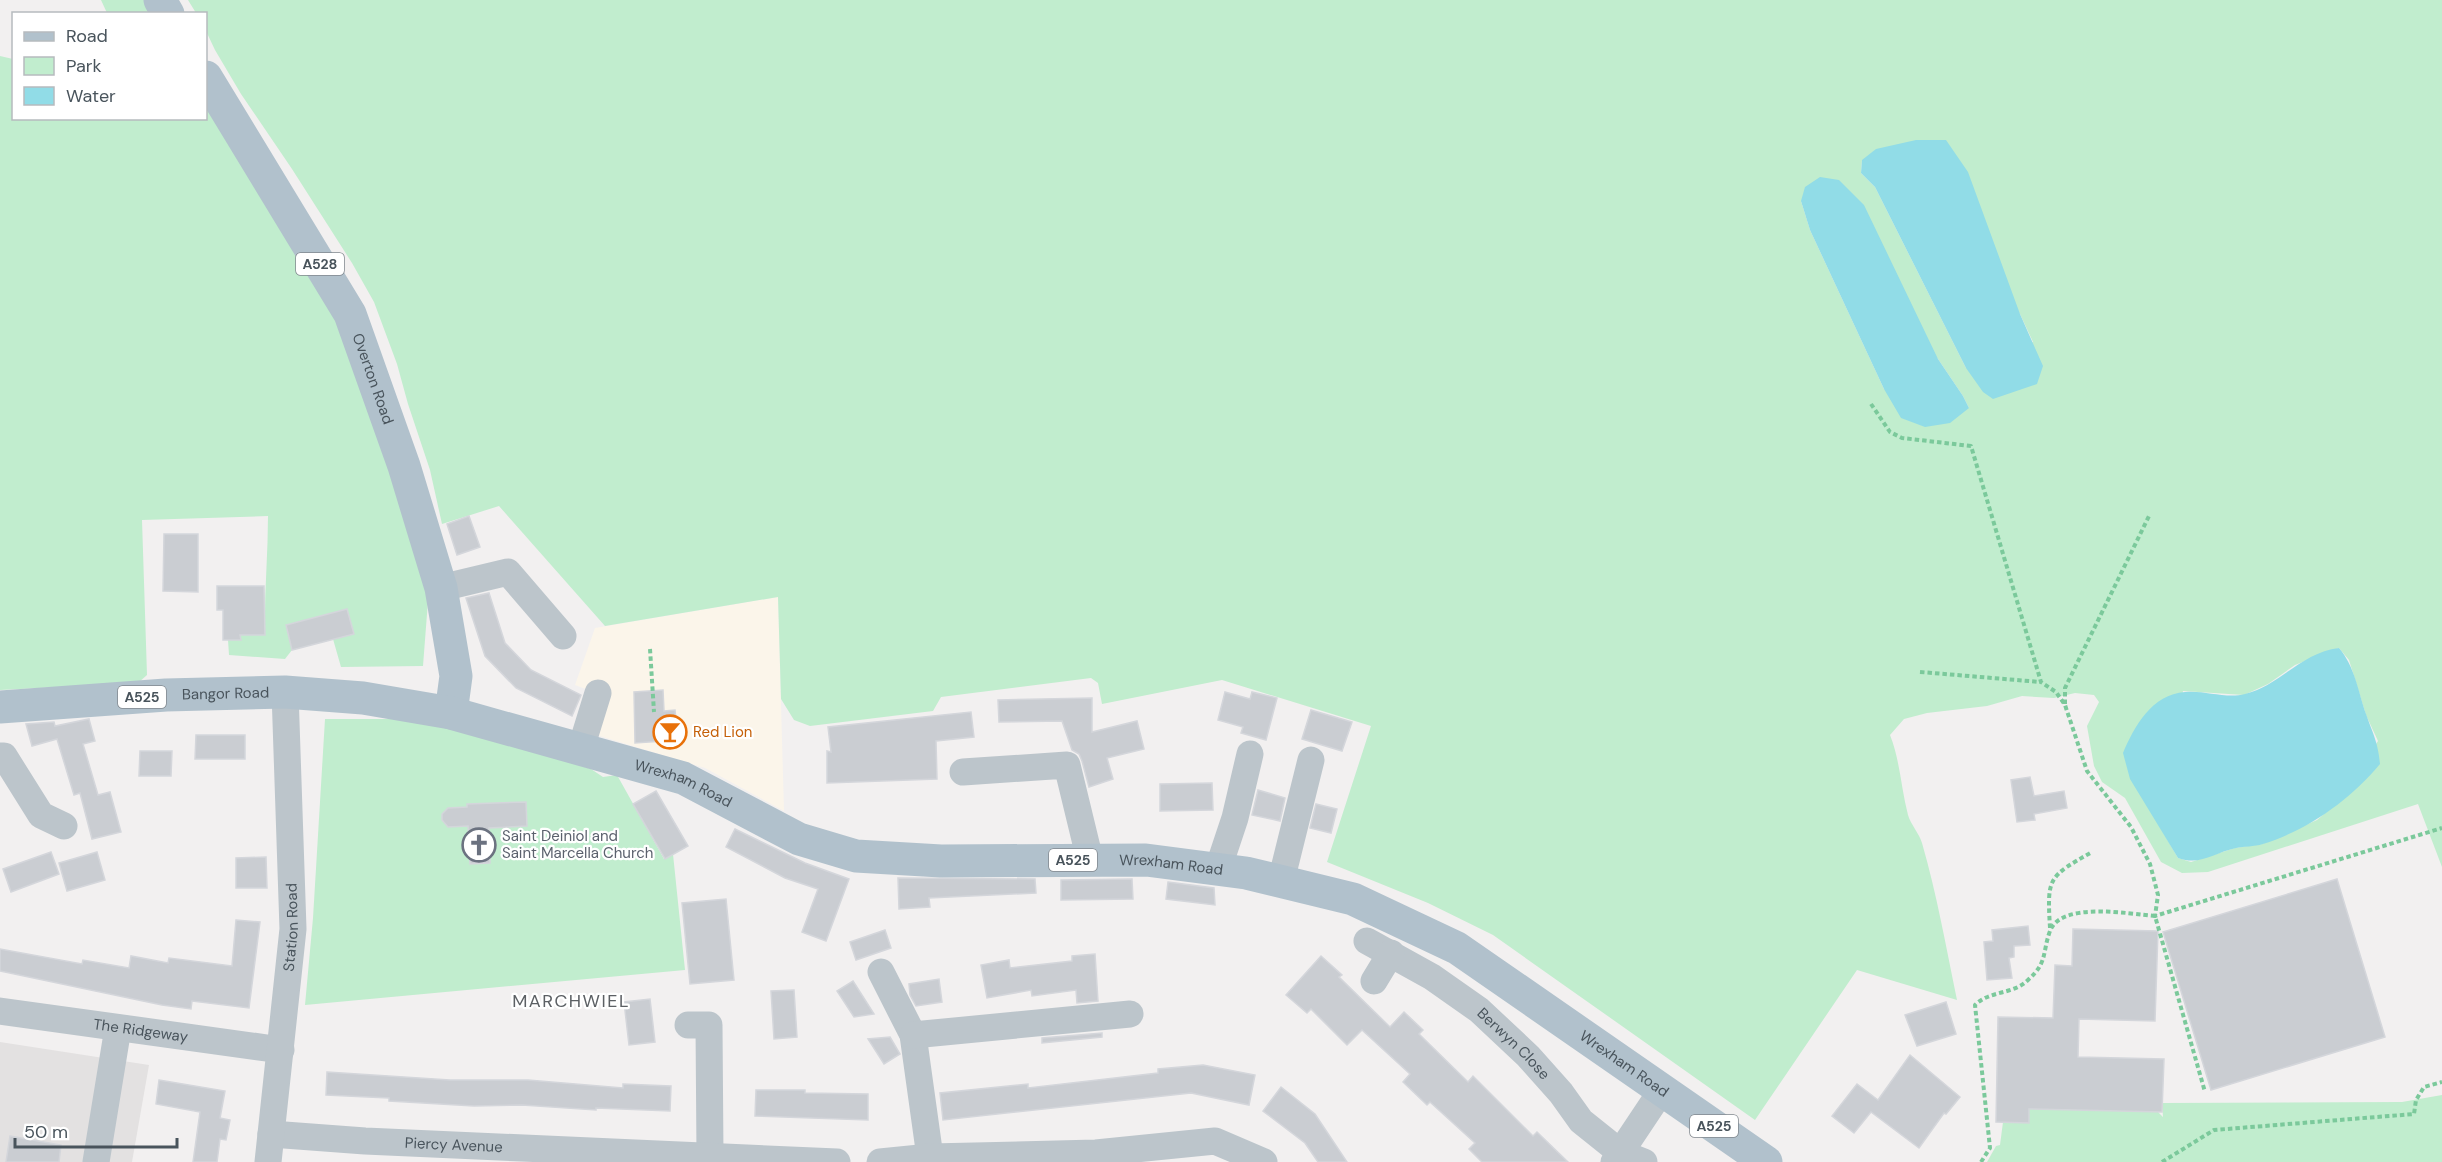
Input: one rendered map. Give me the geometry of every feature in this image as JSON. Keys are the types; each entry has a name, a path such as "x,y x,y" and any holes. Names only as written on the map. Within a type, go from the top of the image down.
{"main road":[{"name":"Overton Road","path":"207,79 350,314 404,466 441,588 456,676 451,713"},
{"name":"Bangor Road","path":"0,707 166,695 285,692 363,698 451,713"},
{"name":"Wrexham Road","path":"451,713 683,778 799,839 856,856 941,861 1146,860 1246,873 1353,899 1457,948 1766,1162"}],"street":[{"path":"441,588 512,566 563,636"},
{"name":"Station Road","path":"268,1162 293,929 285,692"},
{"path":"581,748 598,693"},
{"path":"1218,869 1235,818 1250,754"},
{"path":"0,756 4,756 40,815 64,826"},
{"path":"1281,882 1311,760"},
{"path":"963,771 1067,765 1090,860"},
{"name":"Berwyn Close","path":"1367,941 1432,977 1479,1010 1528,1056 1561,1093 1581,1121 1626,1159"},
{"path":"1374,981 1391,953"},
{"path":"882,972 913,1035 930,1157"},
{"name":"The Ridgeway","path":"0,1011 281,1050"},
{"path":"913,1035 1130,1014"},
{"path":"688,1025 709,1025 710,1156"},
{"path":"96,1162 118,1028"},
{"path":"1626,1159 1662,1090"},
{"name":"Piercy Avenue","path":"271,1134 366,1141 837,1162"},
{"path":"880,1162 930,1157 1096,1158 1215,1141 1264,1162"}],"path":[{"path":"1871,404 1890,432 1902,438 1971,446 2041,682"},
{"path":"2065,705 2065,688 2150,514"},
{"path":"650,649 654,712"},
{"path":"1920,672 2041,682 2056,692 2065,705 2086,771 2131,827 2150,864 2158,895 2155,916 2205,1092"},
{"path":"2050,929 2076,913 2094,910 2155,916 2442,828"},
{"path":"1981,1162 1990,1148 1975,1005 1982,998 2021,987 2039,969 2046,956 2050,929 2048,891 2060,870 2092,852"},
{"path":"2162,1162 2214,1130 2414,1114 2416,1100 2424,1087 2442,1082"}],"shaded area":[{"path":"778,597 784,811 705,768 577,729 591,691 575,685 595,628"},
{"path":"0,1042 149,1065 132,1162 0,1162"}],"green space":[{"path":"101,0 149,0 155,12 107,12"},
{"path":"188,0 2442,0 2442,867 2418,804 2208,872 2182,873 2161,862 2125,798 2102,782 2094,766 2087,726 2099,702 2094,695 2075,693 2054,698 2022,696 1987,706 1927,713 1904,719 1890,735 1908,815 1921,839 1957,1000 1857,970 1755,1120 1493,935 1428,903 1327,862 1371,726 1222,680 1102,704 1098,683 1091,678 941,697 933,711 810,726 794,720 781,699 778,597 605,626 499,506 442,524 430,470 397,364 374,302 352,263 241,94 207,33 207,12 195,12","holes":["1862,160 2020,314 2033,342 1966,368 1875,187 1861,173","1801,201 1938,359 1969,408 1884,389 1810,230","2339,648 2349,660 2366,715 2378,741 2338,802 2317,820 2262,844 2235,848 2191,862 2178,858 2157,822 2183,691 2244,695 2268,684 2295,665"]},
{"path":"0,56 12,59 12,120 207,120 207,103 326,289 430,575 423,666 341,667 333,639 354,634 347,609 286,625 292,650 285,659 229,655 228,640 240,640 240,635 265,635 268,516 142,520 147,675 138,683 0,690"},
{"path":"325,719 428,719 591,769 603,777 617,775 664,859 673,854 685,970 305,1005 313,918"},
{"path":"2442,1095 2442,1162 1987,1162 1996,1146 2000,1145 2003,1122 2029,1123 2029,1109 2158,1112 2163,1117 2162,1103 2402,1102"}],"water":[{"path":"1916,140 1946,140 1968,172 2020,314 2043,366 2037,384 1993,399 1983,392 1966,368 1875,187 1861,173 1862,160 1876,149"},
{"path":"1820,177 1839,180 1864,205 1938,359 1969,408 1950,423 1925,427 1901,418 1884,389 1810,230 1801,201 1805,187"},
{"path":"2339,648 2356,680 2377,744 2380,764 2342,801 2296,831 2263,844 2228,850 2200,860 2178,858 2130,779 2123,753 2139,723 2154,705 2173,694 2192,692 2223,695 2245,694 2269,684 2313,656"}],"building":[{"path":"469,516 480,547 457,555 447,524"},
{"path":"164,534 198,534 198,592 163,591"},
{"path":"217,586 264,586 265,635 240,635 241,640 223,640 223,610 217,610"},
{"path":"489,593 505,643 531,670 581,695 572,716 516,688 485,656 466,598"},
{"path":"347,609 354,634 292,650 286,625"},
{"path":"663,690 664,711 675,710 678,740 635,743 634,692"},
{"path":"1225,692 1250,699 1252,692 1277,698 1266,740 1241,733 1243,727 1218,720"},
{"path":"1092,698 1092,732 1137,721 1144,749 1107,758 1113,779 1089,787 1082,761 1079,754 1072,750 1062,721 999,722 998,700"},
{"path":"1311,710 1352,722 1342,751 1302,739"},
{"path":"971,712 974,737 936,741 937,779 827,783 827,751 831,752 828,727"},
{"path":"89,719 95,741 83,744 98,795 110,792 121,832 92,839 80,793 74,795 57,739 32,746 26,724 54,722 55,726"},
{"path":"196,735 245,735 245,759 195,759"},
{"path":"140,751 172,751 171,776 139,776"},
{"path":"2030,777 2034,796 2064,791 2067,808 2034,814 2035,820 2017,822 2011,780"},
{"path":"1212,783 1213,810 1160,811 1160,784"},
{"path":"1258,790 1285,798 1280,821 1252,815"},
{"path":"656,791 688,846 665,859 633,804"},
{"name":"Saint Deiniol and Saint Marcella Church","path":"526,802 527,826 489,828 490,863 470,864 468,826 448,827 442,820 442,814 448,808 467,807 467,804"},
{"path":"1316,804 1337,809 1331,833 1310,828"},
{"path":"735,829 805,863 849,879 826,941 802,932 818,889 785,878 726,847"},
{"path":"51,852 59,874 11,892 3,869"},
{"path":"97,852 105,880 67,891 59,863"},
{"path":"266,857 267,888 236,888 236,858"},
{"path":"898,878 1035,879 1036,893 929,898 930,907 899,909"},
{"path":"1132,879 1133,899 1061,900 1061,880"},
{"path":"2337,879 2385,1037 2211,1090 2163,932"},
{"path":"1168,882 1214,888 1215,905 1166,899"},
{"path":"726,899 734,980 690,984 682,903"},
{"path":"236,920 260,922 249,1008 192,1001 191,1009 162,1005 0,971 0,949 82,964 83,960 129,968 131,956 168,963 169,958 232,966"},
{"path":"2028,926 2030,945 2014,946 2014,957 2009,958 2012,978 1987,980 1984,942 1993,941 1992,930"},
{"path":"2073,929 2158,931 2155,1021 2079,1019 2078,1057 2164,1059 2162,1112 2029,1109 2029,1123 1996,1122 1998,1017 2053,1018 2055,965 2072,966"},
{"path":"885,930 891,948 856,960 850,942"},
{"path":"1095,954 1098,1001 1077,1003 1076,990 1032,996 1031,990 987,998 981,965 1009,960 1010,968 1072,961 1072,956"},
{"path":"1321,956 1342,975 1339,977 1390,1027 1404,1012 1423,1030 1419,1034 1468,1082 1473,1076 1533,1136 1537,1132 1568,1162 1482,1162 1469,1149 1475,1143 1430,1102 1427,1105 1403,1082 1410,1074 1362,1030 1347,1045 1311,1009 1307,1013 1286,995"},
{"path":"939,979 942,1002 916,1006 910,995 909,984"},
{"path":"853,981 874,1014 854,1017 837,991"},
{"path":"794,990 797,1037 774,1039 771,991"},
{"path":"650,999 655,1042 629,1045 624,1002"},
{"path":"1946,1002 1956,1034 1917,1046 1905,1015"},
{"path":"1102,1033 1102,1037 1042,1043 1042,1038"},
{"path":"890,1037 900,1054 884,1064 868,1039"},
{"path":"1910,1055 1960,1097 1946,1114 1944,1113 1919,1148 1871,1112 1854,1133 1832,1116 1857,1084 1878,1100"},
{"path":"1203,1065 1255,1075 1249,1105 1191,1093 943,1120 940,1093 1028,1084 1028,1088 1158,1073 1158,1069"},
{"path":"327,1072 450,1080 528,1080 623,1088 623,1084 671,1086 670,1111 596,1108 596,1110 522,1105 474,1106 326,1095"},
{"path":"159,1080 225,1091 220,1118 230,1120 226,1140 220,1139 217,1162 193,1162 200,1112 156,1104"},
{"path":"1281,1087 1315,1114 1347,1162 1318,1162 1305,1143 1263,1111"},
{"path":"756,1090 868,1094 868,1120 755,1116"},
{"path":"10,1136 61,1145 59,1162 6,1162"}],"place":[{"name":"Red Lion","path":"670,732"},
{"name":"Saint Deiniol and Saint Marcella Church","path":"479,845"}],"district":[{"name":"MARCHWIEL","path":"571,1001"}]}
